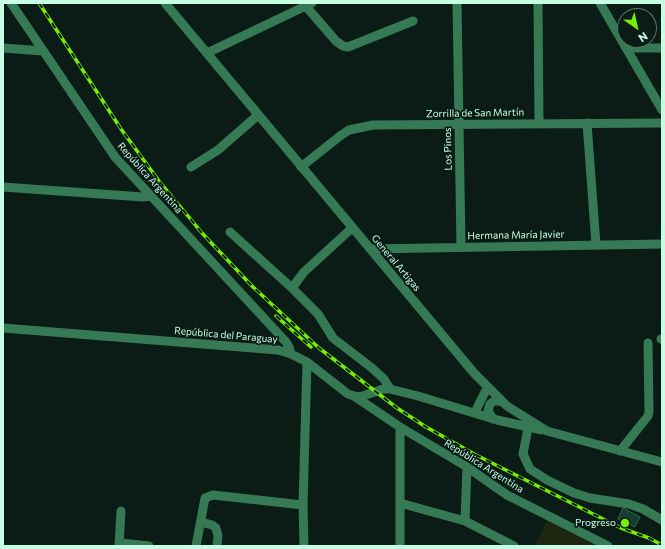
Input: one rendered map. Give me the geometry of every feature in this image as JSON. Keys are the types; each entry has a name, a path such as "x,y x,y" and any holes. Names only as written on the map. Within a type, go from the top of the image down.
{"street":[{"name":"República Argentina","path":"11,3 115,157 286,342 291,354"},
{"name":"General Artigas","path":"165,3 484,388 505,405 547,431 662,462"},
{"name":"Los Pinos","path":"457,3 461,247"},
{"path":"538,3 539,123"},
{"path":"600,3 617,32"},
{"path":"206,53 307,4 336,41 343,46 348,47 413,21"},
{"path":"3,48 43,51"},
{"path":"626,48 662,110"},
{"path":"191,167 218,150 258,114"},
{"path":"587,123 596,245"},
{"name":"Zorrilla de San Martín","path":"301,167 349,130 373,125 662,123"},
{"path":"3,187 144,198 151,196"},
{"path":"292,288 304,272 352,228"},
{"path":"230,232 292,288 318,314 333,338 372,368 384,379 390,389"},
{"name":"Hermana María Javier","path":"370,249 662,244"},
{"name":"República del Paraguay","path":"3,328 269,349 291,354 307,362 348,394 354,396"},
{"path":"620,451 648,416 648,342"},
{"path":"304,546 303,505 307,362"},
{"path":"484,388 489,405 488,411 495,420"},
{"path":"477,408 484,388"},
{"path":"354,396 390,389 418,396 495,420 547,431"},
{"name":"República Argentina","path":"354,396 400,427 467,467 507,495 608,546"},
{"path":"465,411 489,405 494,401 500,401 505,405 506,416 502,419 495,420"},
{"path":"400,427 400,546"},
{"path":"528,428 522,454 530,469 547,480 574,493 590,498 629,504 643,509 662,520"},
{"path":"465,521 467,467"},
{"path":"196,546 205,498 213,495 303,505"},
{"path":"400,503 465,521 514,546"},
{"path":"121,511 120,545 149,546"},
{"path":"201,522 212,525 216,528 218,546"}],"green space":[{"path":"548,519 599,546 534,546"}],"building":[{"path":"623,508 640,517 635,527 618,519"}],"railway":[{"path":"39,3 121,129 159,181 202,233 252,286 319,348 397,408 426,427 476,455 621,528 649,538 662,545"},
{"path":"276,316 311,347"}],"place":[{"name":"Progreso","path":"625,523"}]}
